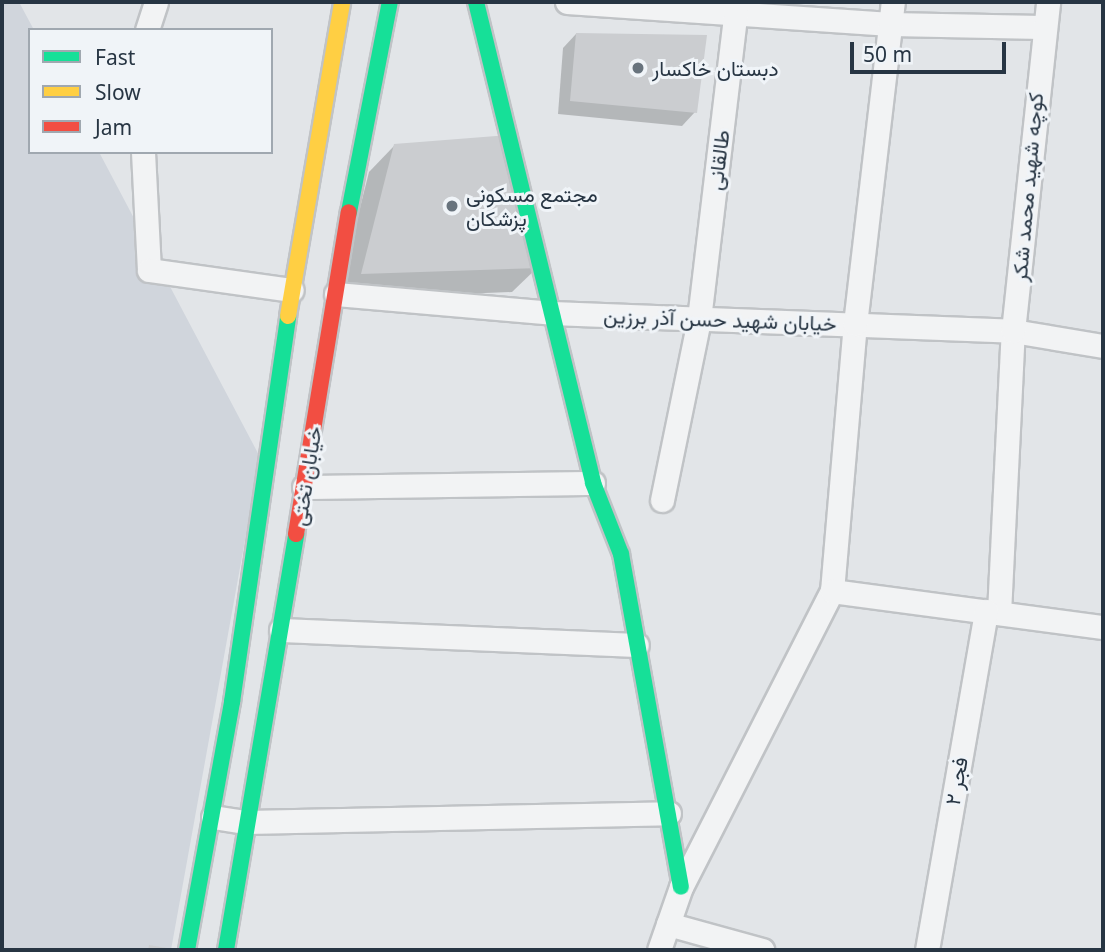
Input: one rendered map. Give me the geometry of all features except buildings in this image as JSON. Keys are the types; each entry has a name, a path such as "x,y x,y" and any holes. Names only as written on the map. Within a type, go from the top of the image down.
{"main road":[{"name":"خیابان تختی","path":"187,950 214,817 292,290 342,2"},
{"name":"خیابان تختی","path":"226,950 370,88 390,2"},
{"path":"475,2 593,483 621,554 681,887"}],"street":[{"path":"147,28 156,2"},
{"path":"567,2 892,13 1042,27"},
{"name":"کوچه شهید محمد شکر","path":"992,612 1013,331 1042,27 1048,2"},
{"name":"طالقانی","path":"662,500 699,319 737,8"},
{"path":"659,950 681,887 832,591 855,324 892,13"},
{"path":"143,154 149,270 292,290"},
{"name":"خیابان شهید حسن آذر برزین","path":"336,293 552,313 1013,331 1103,346"},
{"path":"304,487 593,483"},
{"path":"832,591 1103,627"},
{"name":"فجر ۲","path":"927,950 992,612"},
{"path":"281,630 637,645"},
{"path":"214,817 246,822 669,813"},
{"path":"668,924 762,950"}],"shaded area":[{"path":"2,2 19,2 33,28 28,28 28,154 100,154 260,457 171,950 2,950"}],"traffic: fast":[{"path":"349,212 390,2"},
{"path":"476,2 593,483 621,554 681,887"},
{"path":"187,950 232,702 288,316"},
{"path":"226,950 296,534"}],"traffic: slow":[{"path":"288,316 342,2"}],"traffic: jam":[{"path":"296,534 349,212"}],"place":[{"name":"دبستان خاکسار","path":"638,68"},
{"name":"مجتمع مسکونی پزشکان","path":"452,206"}]}
